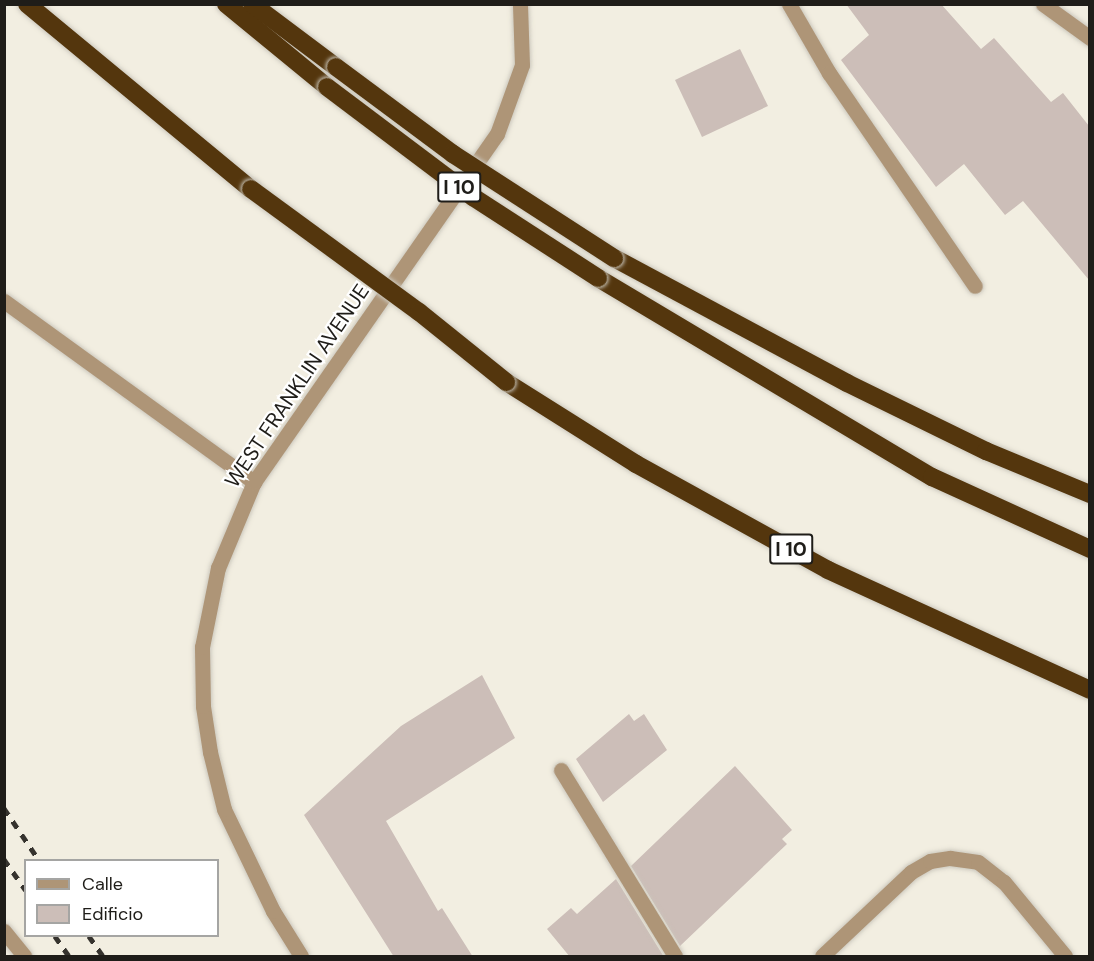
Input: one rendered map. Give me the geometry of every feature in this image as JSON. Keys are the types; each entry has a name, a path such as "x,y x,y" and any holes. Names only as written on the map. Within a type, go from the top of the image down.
{"highway":[{"name":"I 10","path":"27,4 251,189 419,312 506,382 636,464 828,570 1089,690"},
{"name":"I 10","path":"226,4 327,87 473,197 598,278 932,477 1089,549"},
{"path":"252,4 453,154 614,258 847,383 986,451 1089,494"}],"street":[{"name":"WEST FRANKLIN AVENUE","path":"301,957 273,911 224,810 203,706 202,647 218,568 254,482 497,134 522,65 520,4"},
{"path":"789,4 829,73 975,286"},
{"path":"1044,4 1089,38"},
{"path":"4,301 254,482"},
{"path":"561,770 675,957"},
{"path":"822,957 911,872 930,861 950,858 978,862 1004,882 1065,957"},
{"path":"4,931 24,957"}],"building":[{"path":"846,4 941,4 981,49 994,38 1051,102 1063,93 1089,126 1089,280 1023,201 1005,215 964,164 936,187 841,60 869,35"},
{"path":"740,49 768,106 702,137 675,80"},
{"path":"482,675 515,738 386,821 438,911 442,908 473,957 394,957 304,815 401,726"},
{"path":"629,714 634,721 644,714 667,750 603,802 576,759"},
{"path":"735,766 792,830 782,839 787,844 680,946 631,866"},
{"path":"616,879 664,957 570,957 547,929 571,908 577,914"}],"railway":[{"path":"4,808 38,859"},
{"path":"4,859 24,887"},
{"path":"56,937 69,956"},
{"path":"90,937 103,956"}]}
